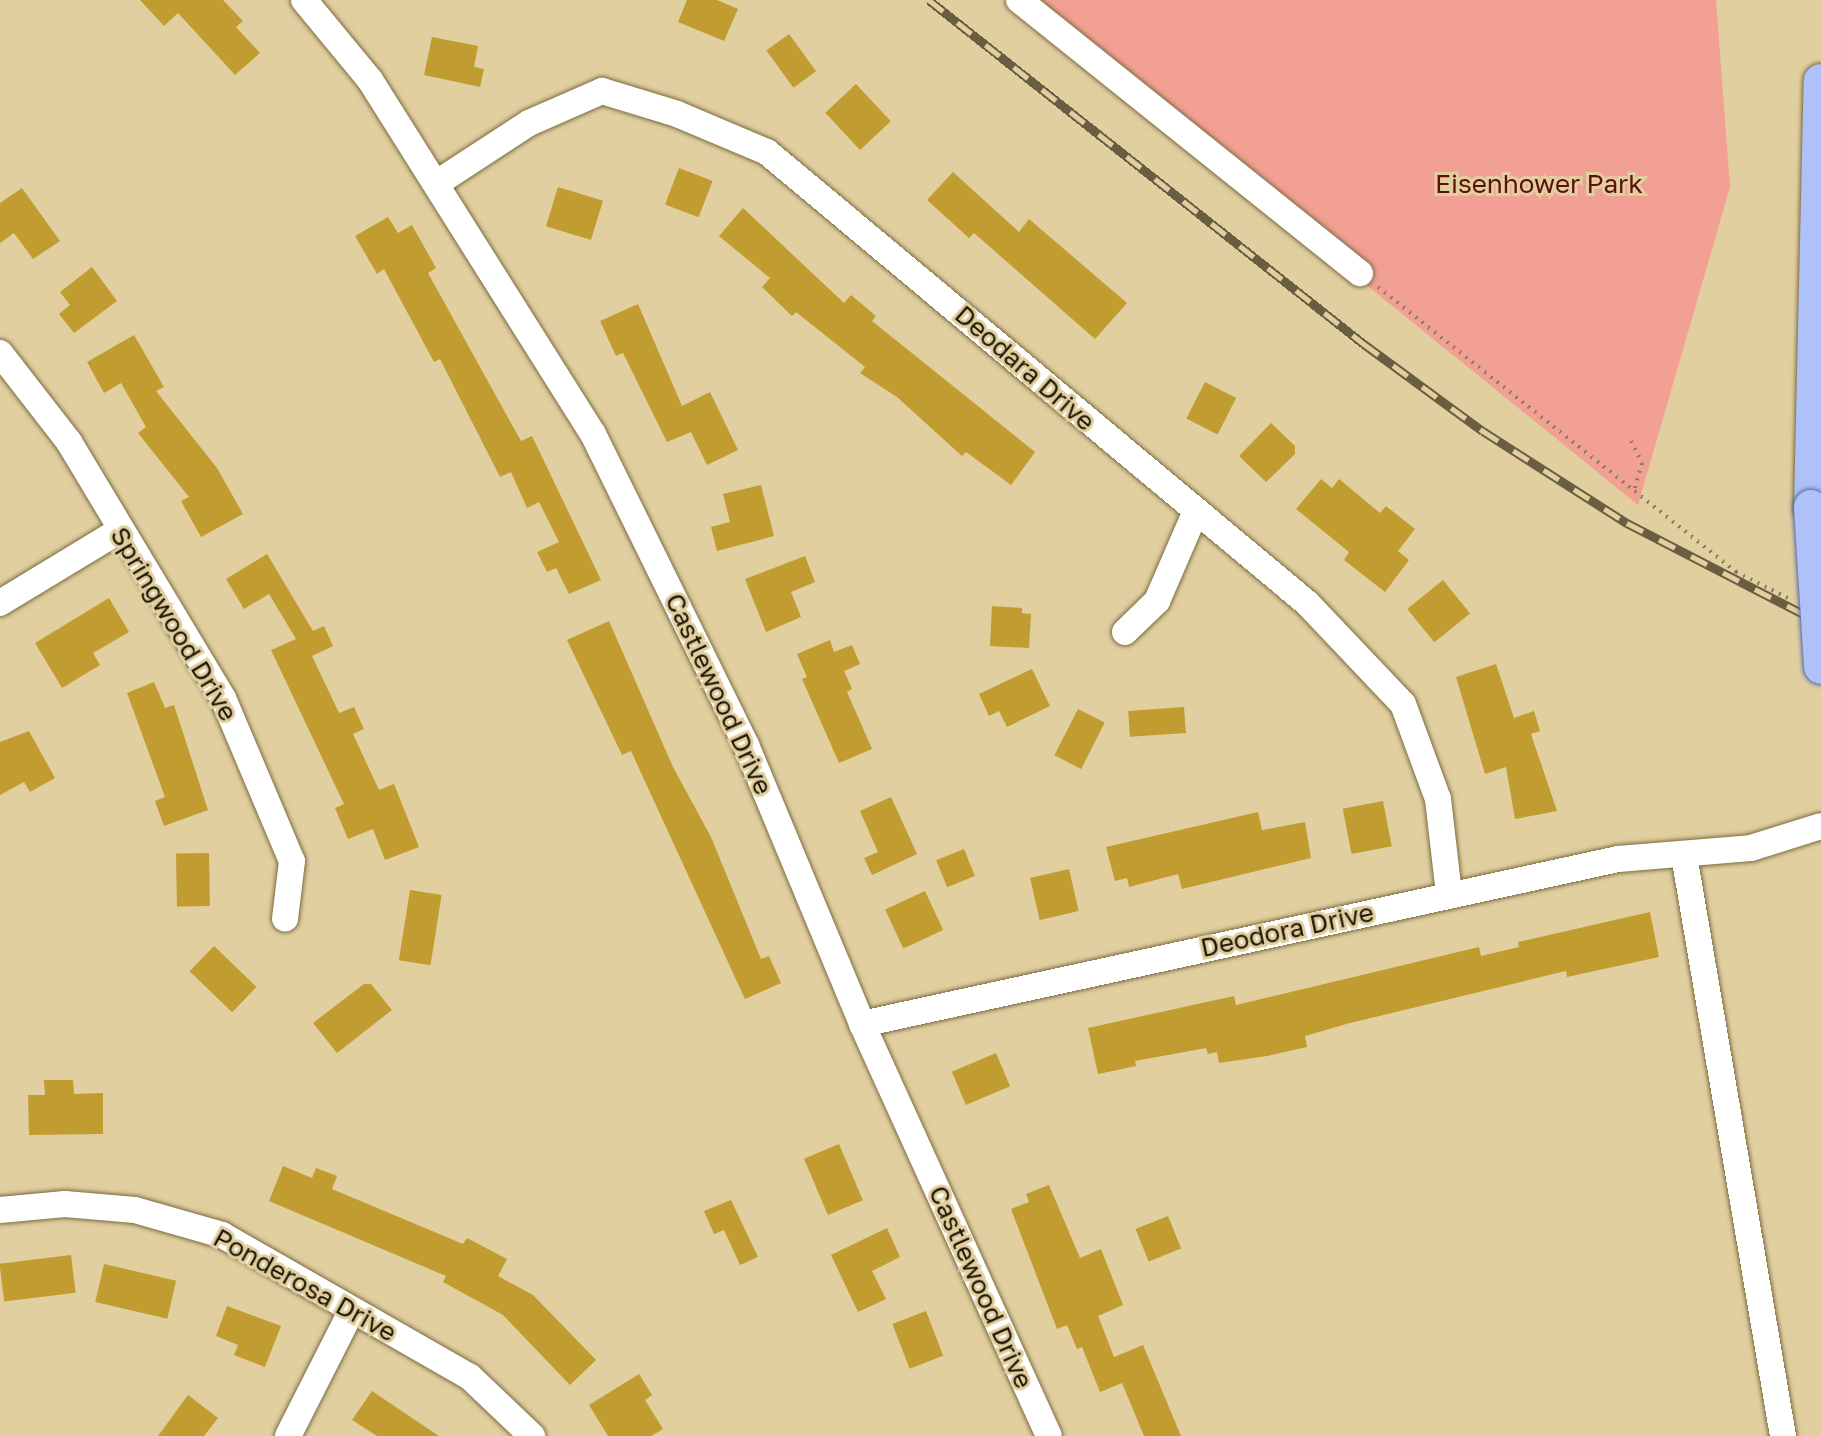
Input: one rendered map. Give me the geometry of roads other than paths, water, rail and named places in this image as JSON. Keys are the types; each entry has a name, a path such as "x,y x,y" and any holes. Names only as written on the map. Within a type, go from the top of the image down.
{"main road":[{"path":"1821,81 1811,507 1821,667"}],"street":[{"name":"Castlewood Drive","path":"304,0 370,80 593,434 746,745 862,1024 1049,1436"},
{"path":"1019,0 1360,273"},
{"name":"Deodara Drive","path":"437,183 529,123 602,91 677,114 767,152 1307,603 1403,704 1438,799 1449,894"},
{"name":"Springwood Drive","path":"0,353 69,442 119,531 223,698 272,805 292,861 285,919"},
{"path":"1125,632 1157,601 1196,511"},
{"path":"0,603 119,531"},
{"name":"Deodora Drive","path":"862,1024 1618,859 1716,852 1821,826"},
{"path":"1684,855 1783,1436"},
{"name":"Ponderosa Drive","path":"0,1210 65,1204 135,1210 222,1235 470,1377 532,1436"},
{"path":"288,1436 352,1310"}],"railway":[{"path":"929,0 1364,344 1483,431 1627,523 1821,623"}],"park label":[{"name":"Eisenhower Park","path":"1539,184"}]}
